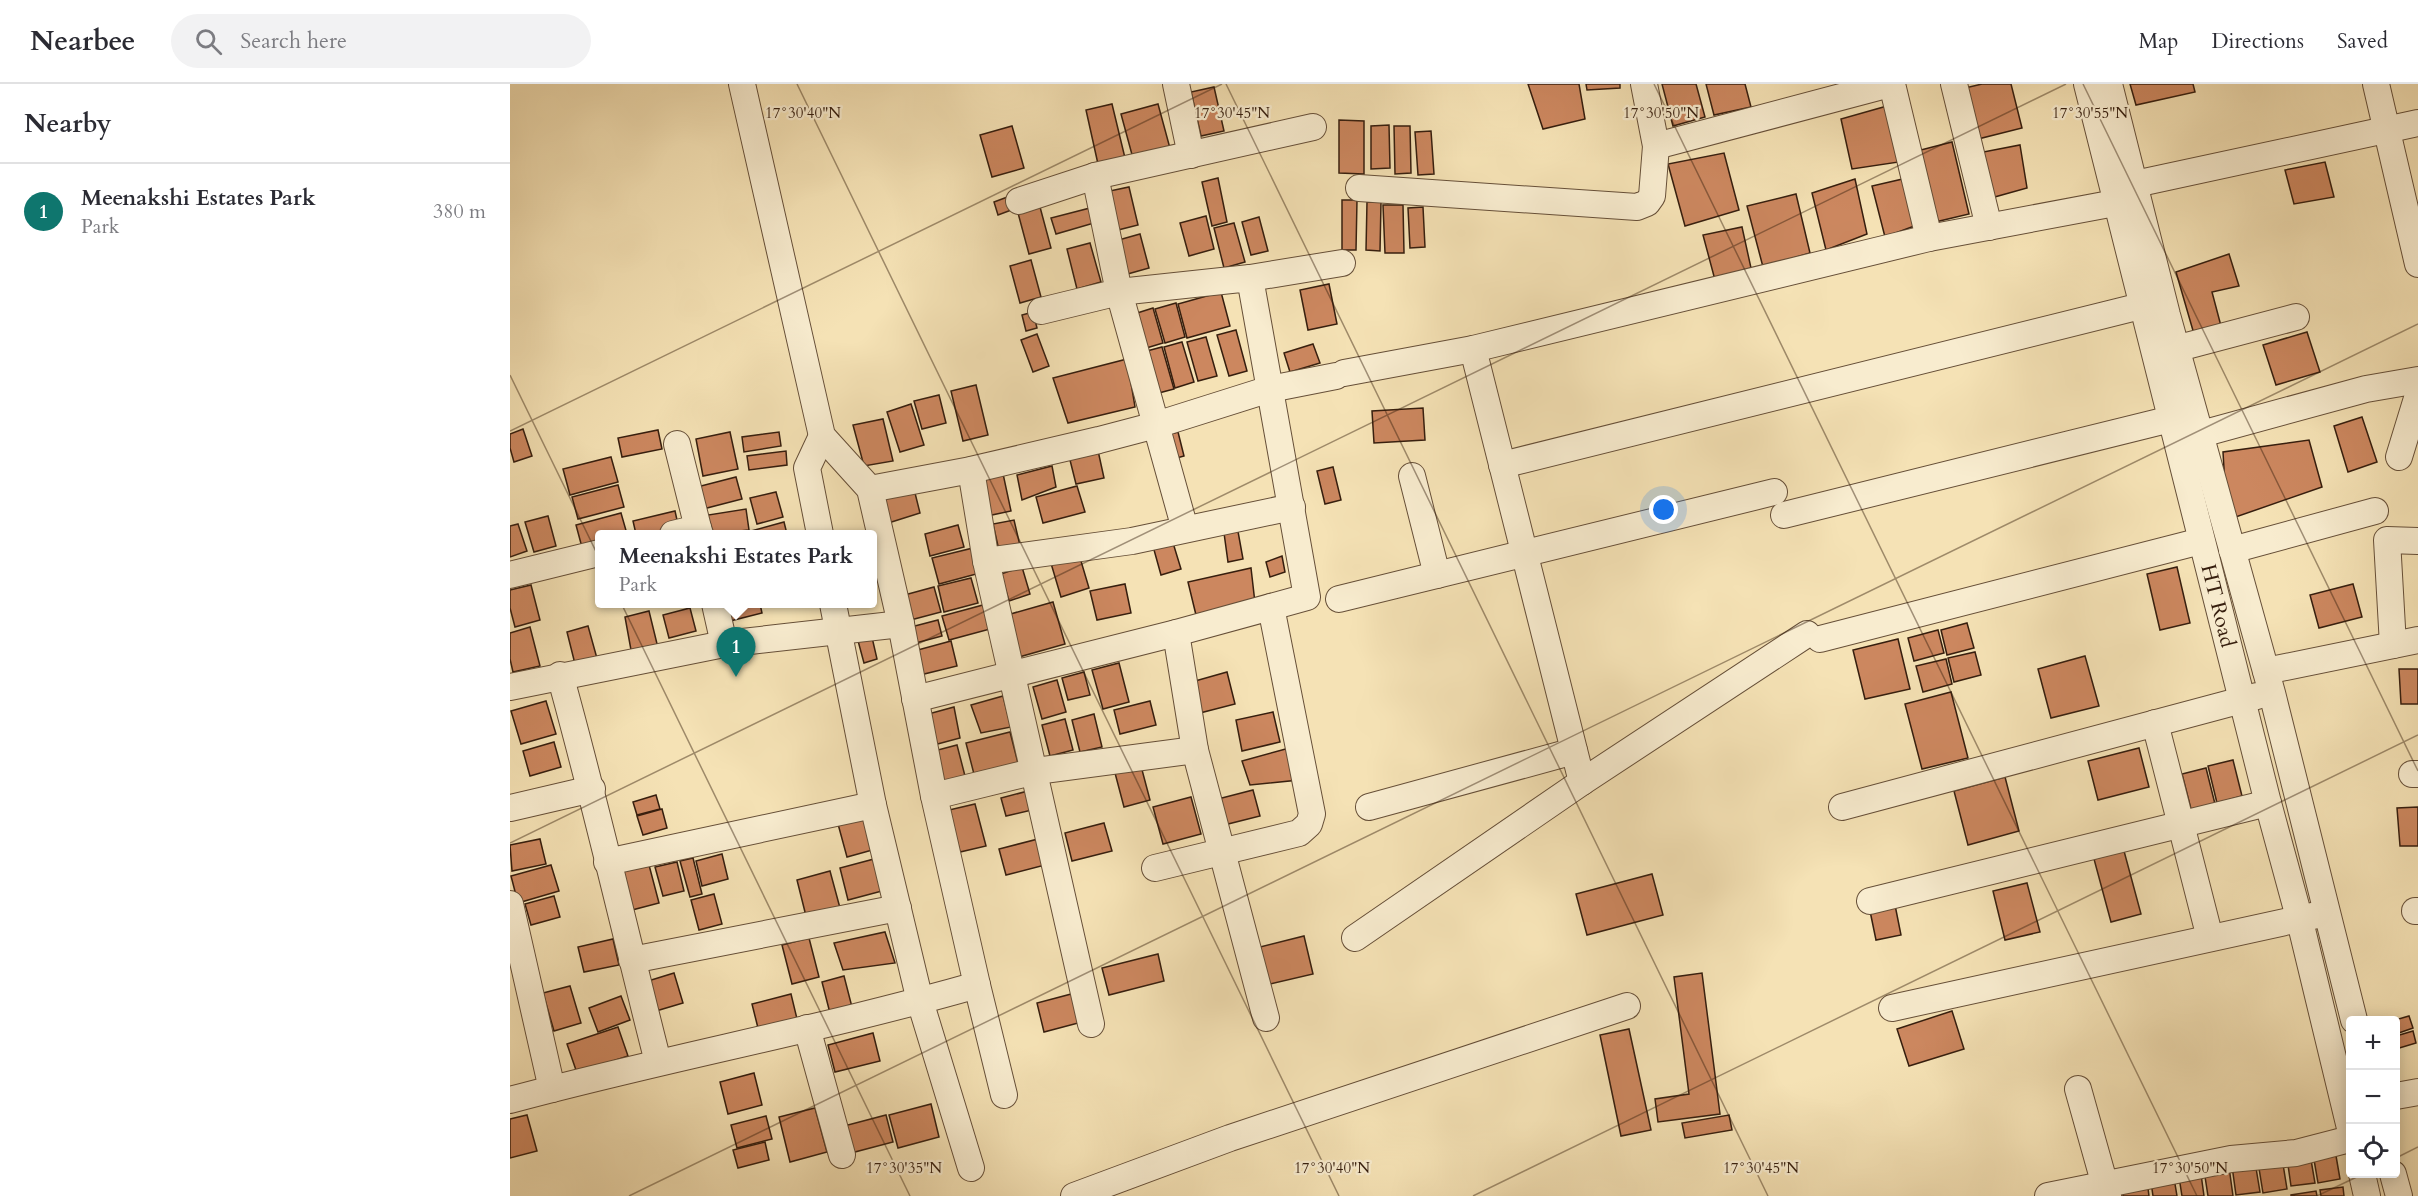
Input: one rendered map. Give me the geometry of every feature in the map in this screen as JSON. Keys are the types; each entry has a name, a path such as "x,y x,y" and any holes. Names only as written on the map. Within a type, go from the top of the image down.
{"street":[{"path":"742,84 822,436 870,489 902,624 934,796 1004,1095"},
{"path":"1176,84 1191,155"},
{"path":"1359,188 1637,207 1647,203 1652,196 1656,146 1644,84"},
{"path":"1656,146 1891,84 1929,238"},
{"path":"1954,84 1989,227"},
{"name":"HT Road","path":"2087,84 2115,203 2153,302 2166,351 2201,541 2299,917 2349,1124"},
{"name":"HT Road","path":"2109,84 2135,184 2153,302"},
{"path":"2376,84 2387,131 2409,180 2418,264"},
{"path":"870,489 970,470 1156,425 1270,389 1473,349 1929,238 2115,203 2135,184 2418,123"},
{"path":"1019,201 1095,176 1314,127"},
{"path":"1095,176 1119,292 1185,529"},
{"path":"1041,311 1119,292 1250,278 1342,263"},
{"path":"915,699 1176,633 1307,597 1250,278"},
{"path":"1502,465 2153,302"},
{"path":"2166,351 2296,317"},
{"path":"1473,349 1582,782"},
{"path":"1784,515 2182,431 2366,389 2418,380"},
{"path":"2399,457 2418,395"},
{"name":"HT Road","path":"2182,431 2232,550 2269,682 2353,1016"},
{"path":"819,530 807,468 822,436"},
{"path":"677,444 699,530"},
{"path":"970,470 986,561 1014,673 1091,1024"},
{"path":"1412,476 1437,575"},
{"path":"1340,599 1774,492"},
{"path":"986,561 1132,541 1292,507"},
{"path":"2232,550 2375,511"},
{"path":"1842,807 2242,700 2269,682 2406,642 2387,540 2418,541"},
{"path":"1355,938 1582,782 1813,636 2201,541"},
{"path":"510,575 595,554"},
{"path":"716,608 724,644"},
{"path":"834,608 873,805 920,1002 971,1168"},
{"path":"1155,868 1299,833 1309,824 1312,814 1271,608"},
{"path":"510,687 560,675 724,644 838,629 902,624"},
{"path":"1176,633 1195,750 1266,1018"},
{"path":"560,675 592,789 607,862 658,1062"},
{"path":"2155,723 2210,938"},
{"path":"934,796 1036,771 1195,750"},
{"path":"1369,807 1574,751"},
{"path":"510,808 592,789"},
{"path":"1870,901 2268,803"},
{"path":"607,862 873,805"},
{"path":"510,904 552,1089"},
{"path":"632,960 898,908"},
{"path":"1892,1008 2299,917 2328,913"},
{"path":"510,1100 658,1062 920,1002 977,985"},
{"path":"1074,1196 1230,1138 1627,1006"},
{"path":"807,1028 842,1155"},
{"path":"2078,1089 2106,1190"},
{"path":"2400,1095 2418,1092"},
{"path":"2048,1196 2106,1190 2231,1160 2296,1153 2346,1140"},
{"path":"2363,1178 2367,1196"},
{"path":"2394,1178 2399,1196"}],"building":[{"path":"1528,84 1579,84 1585,119 1543,129"},
{"path":"1586,84 1620,84 1620,88 1587,90"},
{"path":"1662,84 1696,84 1705,117 1673,126"},
{"path":"1706,84 1745,84 1751,107 1714,115"},
{"path":"1982,84 2011,84 2022,128 1978,139 1965,88"},
{"path":"2130,84 2193,84 2195,92 2136,105"},
{"path":"1214,87 1224,131 1201,136 1191,92"},
{"path":"1112,104 1125,158 1098,164 1086,110"},
{"path":"1158,104 1171,152 1134,162 1121,114"},
{"path":"1887,106 1899,162 1852,169 1841,119"},
{"path":"1339,120 1364,121 1364,174 1339,173"},
{"path":"1389,125 1390,168 1371,169 1371,126"},
{"path":"1012,126 1024,168 992,177 980,135"},
{"path":"1394,126 1410,126 1411,173 1395,174"},
{"path":"1431,131 1434,174 1418,175 1415,132"},
{"path":"1952,142 1969,214 1931,223 1913,152"},
{"path":"2020,145 2027,188 1991,198 1978,153"},
{"path":"1724,153 1739,210 1685,226 1668,164"},
{"path":"2325,162 2334,197 2294,204 2285,170"},
{"path":"1218,178 1227,222 1212,226 1202,182"},
{"path":"1907,178 1917,225 1885,237 1872,186"},
{"path":"1855,179 1867,234 1826,250 1812,193"},
{"path":"1129,187 1138,225 1114,231 1105,192"},
{"path":"1796,194 1810,253 1763,267 1747,206"},
{"path":"1010,196 1014,209 998,215 994,202"},
{"path":"1342,200 1357,200 1356,250 1342,250"},
{"path":"1367,202 1381,202 1380,251 1366,250"},
{"path":"1383,205 1403,205 1404,253 1385,253"},
{"path":"1040,207 1051,248 1029,254 1018,213"},
{"path":"1423,207 1425,247 1410,248 1408,208"},
{"path":"1090,208 1094,223 1056,234 1051,218"},
{"path":"1206,216 1214,249 1189,256 1180,223"},
{"path":"1259,217 1268,251 1251,255 1242,222"},
{"path":"1234,223 1245,262 1224,268 1214,228"},
{"path":"1742,227 1751,268 1715,280 1703,235"},
{"path":"1140,234 1149,268 1124,275 1115,241"},
{"path":"1090,243 1101,282 1077,289 1067,249"},
{"path":"2229,254 2239,286 2212,292 2221,326 2194,334 2176,272"},
{"path":"1031,260 1041,297 1020,303 1010,266"},
{"path":"1329,284 1337,324 1308,330 1300,290"},
{"path":"1221,292 1230,326 1187,338 1178,304"},
{"path":"1176,303 1185,337 1165,343 1155,309"},
{"path":"1153,308 1163,343 1143,349 1134,314"},
{"path":"1033,312 1037,328 1026,331 1022,315"},
{"path":"1236,330 1247,371 1229,376 1217,335"},
{"path":"2307,332 2320,372 2276,385 2263,345"},
{"path":"1037,334 1049,366 1033,372 1021,340"},
{"path":"1206,337 1217,376 1198,381 1187,342"},
{"path":"1182,342 1194,382 1175,388 1164,347"},
{"path":"1313,344 1320,363 1290,372 1284,353"},
{"path":"1162,347 1174,389 1155,394 1143,352"},
{"path":"1127,359 1135,407 1068,423 1053,378"},
{"path":"976,385 988,435 963,441 951,391"},
{"path":"939,395 946,423 922,429 914,401"},
{"path":"911,404 924,445 900,452 887,412"},
{"path":"1423,408 1425,440 1374,443 1372,411"},
{"path":"2362,417 2377,462 2348,472 2334,426"},
{"path":"883,419 893,461 864,466 853,425"},
{"path":"523,429 532,456 514,462 510,448 510,434"},
{"path":"658,430 662,449 622,457 618,438"},
{"path":"730,432 738,469 703,476 696,439"},
{"path":"779,432 781,446 744,452 742,437"},
{"path":"1178,432 1184,456 1173,459 1167,435"},
{"path":"2309,440 2322,487 2227,520 2223,452"},
{"path":"1097,446 1104,478 1076,484 1068,452"},
{"path":"786,451 787,465 749,470 747,456"},
{"path":"611,457 618,482 570,495 563,469"},
{"path":"1052,466 1056,487 1022,500 1017,475"},
{"path":"1333,467 1341,500 1325,504 1317,471"},
{"path":"1002,469 1011,511 987,516 978,475"},
{"path":"736,477 742,499 703,509 697,487"},
{"path":"618,485 624,507 578,519 572,497"},
{"path":"1077,486 1085,512 1043,523 1036,497"},
{"path":"914,489 920,513 882,525 876,498"},
{"path":"776,492 783,517 757,524 750,498"},
{"path":"746,509 749,530 711,530 708,515"},
{"path":"675,511 679,529 635,530 633,521"},
{"path":"621,513 626,530 595,530 595,548 583,551 576,525"},
{"path":"548,516 556,546 534,552 525,522"},
{"path":"1014,520 1021,550 1000,555 993,524"},
{"path":"784,522 786,530 755,530"},
{"path":"518,524 527,551 510,557 510,526"},
{"path":"958,525 964,547 930,556 925,534"},
{"path":"1237,526 1243,559 1228,562 1224,533"},
{"path":"1170,533 1181,569 1161,575 1151,539"},
{"path":"973,548 980,573 939,584 932,558"},
{"path":"1078,551 1089,588 1061,597 1050,560"},
{"path":"1282,556 1285,572 1270,577 1266,562"},
{"path":"1022,567 1030,594 1009,601 1001,574"},
{"path":"2177,567 2190,623 2160,630 2147,574"},
{"path":"1251,568 1255,603 1196,615 1188,582"},
{"path":"971,578 978,603 944,612 938,586"},
{"path":"1125,584 1131,613 1097,620 1090,591"},
{"path":"2353,584 2362,617 2319,628 2310,595"},
{"path":"531,585 540,620 515,627 510,608 510,590"},
{"path":"934,587 941,612 903,622 897,597"},
{"path":"1053,602 1065,644 1019,657 1007,615"},
{"path":"983,605 990,629 949,640 942,616"},
{"path":"690,608 696,631 669,638 663,615"},
{"path":"726,608 761,608 762,613 730,621"},
{"path":"649,611 659,652 636,658 631,650 625,617"},
{"path":"938,620 942,636 912,644 907,628"},
{"path":"1967,623 1974,648 1947,655 1941,630"},
{"path":"588,626 598,662 576,668 567,632"},
{"path":"530,627 540,666 513,672 510,659 510,633"},
{"path":"1938,630 1944,653 1914,661 1908,638"},
{"path":"871,633 877,659 864,663 857,637"},
{"path":"1898,639 1910,689 1865,699 1853,650"},
{"path":"951,641 957,666 920,675 914,651"},
{"path":"1975,652 1981,675 1954,682 1948,658"},
{"path":"2085,656 2099,706 2051,718 2038,669"},
{"path":"1946,659 1952,684 1923,692 1916,666"},
{"path":"1119,663 1129,702 1103,709 1092,670"},
{"path":"2399,669 2418,669 2418,704 2401,704"},
{"path":"1084,672 1090,695 1068,700 1062,678"},
{"path":"1227,672 1235,704 1196,714 1188,683"},
{"path":"1057,680 1066,712 1042,719 1033,687"},
{"path":"1951,692 1968,758 1922,769 1905,704"},
{"path":"1003,696 1011,727 981,733 971,705"},
{"path":"546,701 556,734 521,744 511,711"},
{"path":"1150,701 1156,725 1120,734 1114,710"},
{"path":"954,707 960,738 930,746 921,716"},
{"path":"1273,712 1280,742 1242,751 1236,720"},
{"path":"1094,714 1102,747 1080,752 1072,720"},
{"path":"1065,719 1073,750 1050,756 1042,725"},
{"path":"1010,732 1019,767 975,778 966,743"},
{"path":"554,742 561,767 530,776 523,751"},
{"path":"957,745 965,776 942,782 934,751"},
{"path":"1293,747 1299,780 1250,785 1242,761"},
{"path":"2139,748 2149,787 2098,800 2088,761"},
{"path":"2233,760 2242,796 2217,803 2208,766"},
{"path":"1141,766 1150,800 1124,807 1115,773"},
{"path":"2206,768 2215,804 2191,809 2182,774"},
{"path":"2005,777 2019,831 1968,845 1954,791"},
{"path":"1253,790 1260,816 1220,826 1214,800"},
{"path":"1028,791 1032,810 1006,816 1001,798"},
{"path":"656,795 660,809 637,815 633,802"},
{"path":"1191,797 1201,834 1163,844 1153,807"},
{"path":"975,804 986,846 960,852 949,810"},
{"path":"2418,807 2418,846 2400,846 2397,808"},
{"path":"662,809 667,828 643,835 637,816"},
{"path":"867,816 876,849 847,857 838,824"},
{"path":"1104,823 1112,851 1072,861 1065,833"},
{"path":"540,839 546,864 512,871 510,845"},
{"path":"1038,839 1045,865 1006,875 999,849"},
{"path":"2124,851 2141,914 2111,922 2094,859"},
{"path":"722,854 728,879 702,886 696,861"},
{"path":"693,858 702,894 690,897 680,861"},
{"path":"874,859 882,891 848,900 840,868"},
{"path":"677,862 684,891 663,896 655,867"},
{"path":"551,865 559,891 518,903 511,876"},
{"path":"649,865 659,903 632,910 622,872"},
{"path":"830,871 840,908 806,916 797,880"},
{"path":"1652,874 1663,915 1587,935 1576,894"},
{"path":"2027,883 2040,932 2005,940 1993,891"},
{"path":"714,894 722,924 699,930 691,900"},
{"path":"554,896 560,917 531,925 525,904"},
{"path":"1895,905 1901,935 1876,940 1870,911"},
{"path":"885,932 895,963 843,970 834,943"},
{"path":"1304,936 1313,974 1270,984 1260,947"},
{"path":"809,938 819,977 792,984 782,945"},
{"path":"613,939 619,965 584,972 578,947"},
{"path":"1158,954 1164,981 1109,995 1102,968"},
{"path":"674,973 683,1003 656,1011 648,981"},
{"path":"1702,973 1720,1114 1658,1122 1655,1099 1689,1094 1674,977"},
{"path":"844,976 853,1011 831,1017 822,982"},
{"path":"570,986 581,1023 554,1031 543,993"},
{"path":"1075,993 1082,1022 1044,1032 1037,1003"},
{"path":"791,994 798,1023 759,1032 752,1004"},
{"path":"621,996 630,1020 598,1032 589,1008"},
{"path":"1952,1011 1964,1049 1909,1066 1897,1029"},
{"path":"2409,1016 2413,1028 2400,1033 2400,1019"},
{"path":"618,1027 628,1056 577,1073 567,1044"},
{"path":"1629,1029 1651,1130 1621,1136 1600,1035"},
{"path":"2413,1031 2416,1043 2400,1048 2400,1035"},
{"path":"873,1033 880,1061 835,1072 828,1045"},
{"path":"754,1073 762,1105 728,1114 720,1082"},
{"path":"931,1104 939,1137 898,1148 889,1115"},
{"path":"815,1108 827,1152 790,1162 779,1117"},
{"path":"527,1115 537,1151 510,1158 510,1119"},
{"path":"886,1115 893,1142 851,1153 844,1126"},
{"path":"1729,1115 1732,1130 1685,1138 1682,1123"},
{"path":"766,1116 772,1139 737,1148 731,1125"},
{"path":"765,1142 769,1160 738,1168 733,1150"},
{"path":"2335,1150 2340,1179 2318,1183 2313,1154"},
{"path":"2310,1154 2315,1183 2291,1186 2287,1158"},
{"path":"2282,1158 2287,1189 2263,1193 2258,1162"},
{"path":"2255,1162 2260,1192 2236,1195 2232,1166"},
{"path":"2229,1167 2233,1196 2208,1196 2204,1170"},
{"path":"2201,1174 2204,1196 2182,1196 2179,1177"},
{"path":"2174,1178 2177,1196 2153,1196 2151,1182"},
{"path":"2147,1181 2149,1196 2123,1196 2122,1186"},
{"path":"2343,1187 2344,1196 2321,1196 2320,1190"},
{"path":"2316,1191 2317,1196 2291,1196 2291,1195"}],"place":[{"name":"Meenakshi Estates Park","path":"736,677"}]}
